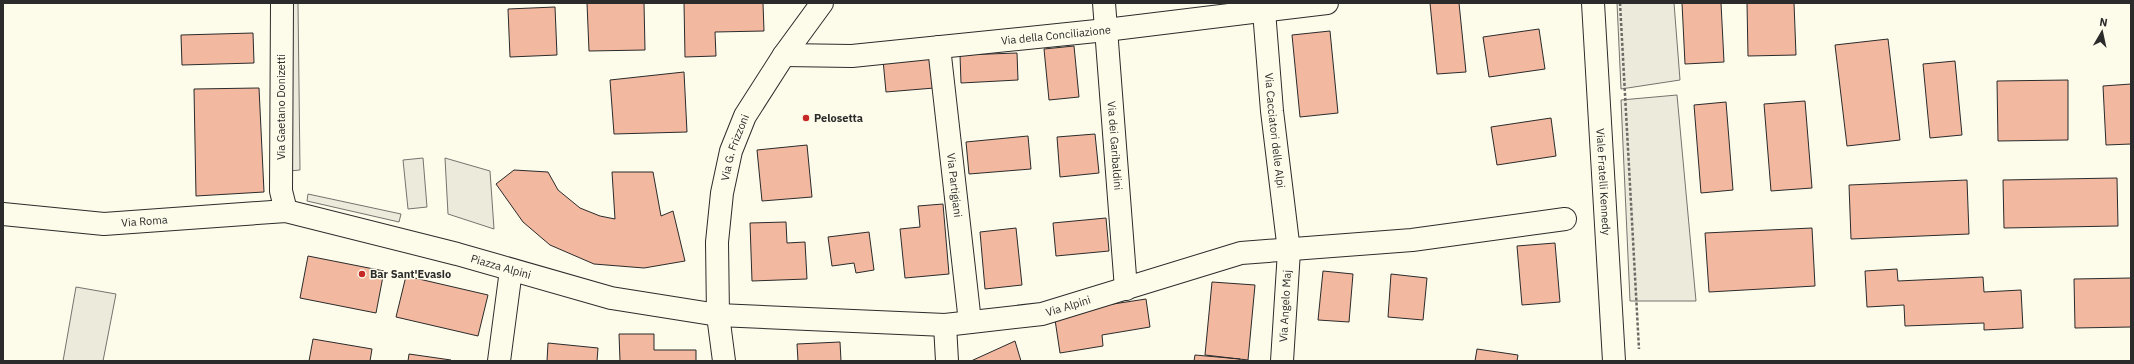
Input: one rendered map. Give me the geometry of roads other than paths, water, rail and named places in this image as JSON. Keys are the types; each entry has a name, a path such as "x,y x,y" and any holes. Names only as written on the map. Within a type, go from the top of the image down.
{"street":[{"name":"Via Gaetano Donizetti","path":"282,3 281,191 286,211"},
{"name":"Via G. Frizzoni","path":"724,361 718,315 717,242 722,193 731,151 745,116 784,55 822,3"},
{"name":"Via dei Garibaldini","path":"1104,3 1126,289"},
{"name":"Via della Conciliazione","path":"784,55 852,56 939,48 1106,30 1327,3"},
{"name":"Viale Fratelli Kennedy","path":"1593,3 1614,361"},
{"name":"Via Cacciatori delle Alpi","path":"1264,11 1272,111 1289,251"},
{"name":"Via Partigiani","path":"939,48 970,322"},
{"name":"Via Roma","path":"3,214 104,224 286,211"},
{"name":"Piazza Alpini","path":"286,211 612,298 718,315"},
{"name":"Via Alpini","path":"718,315 945,325 1042,314 1241,253 1289,251 1412,240 1565,219"},
{"name":"Via Angelo Maj","path":"1282,361 1289,251"},
{"path":"499,361 510,270"},
{"path":"945,325 947,361"}],"place":[{"name":"Pelosetta","path":"806,118"},
{"name":"Bar Sant'Evasio","path":"362,274"}]}
